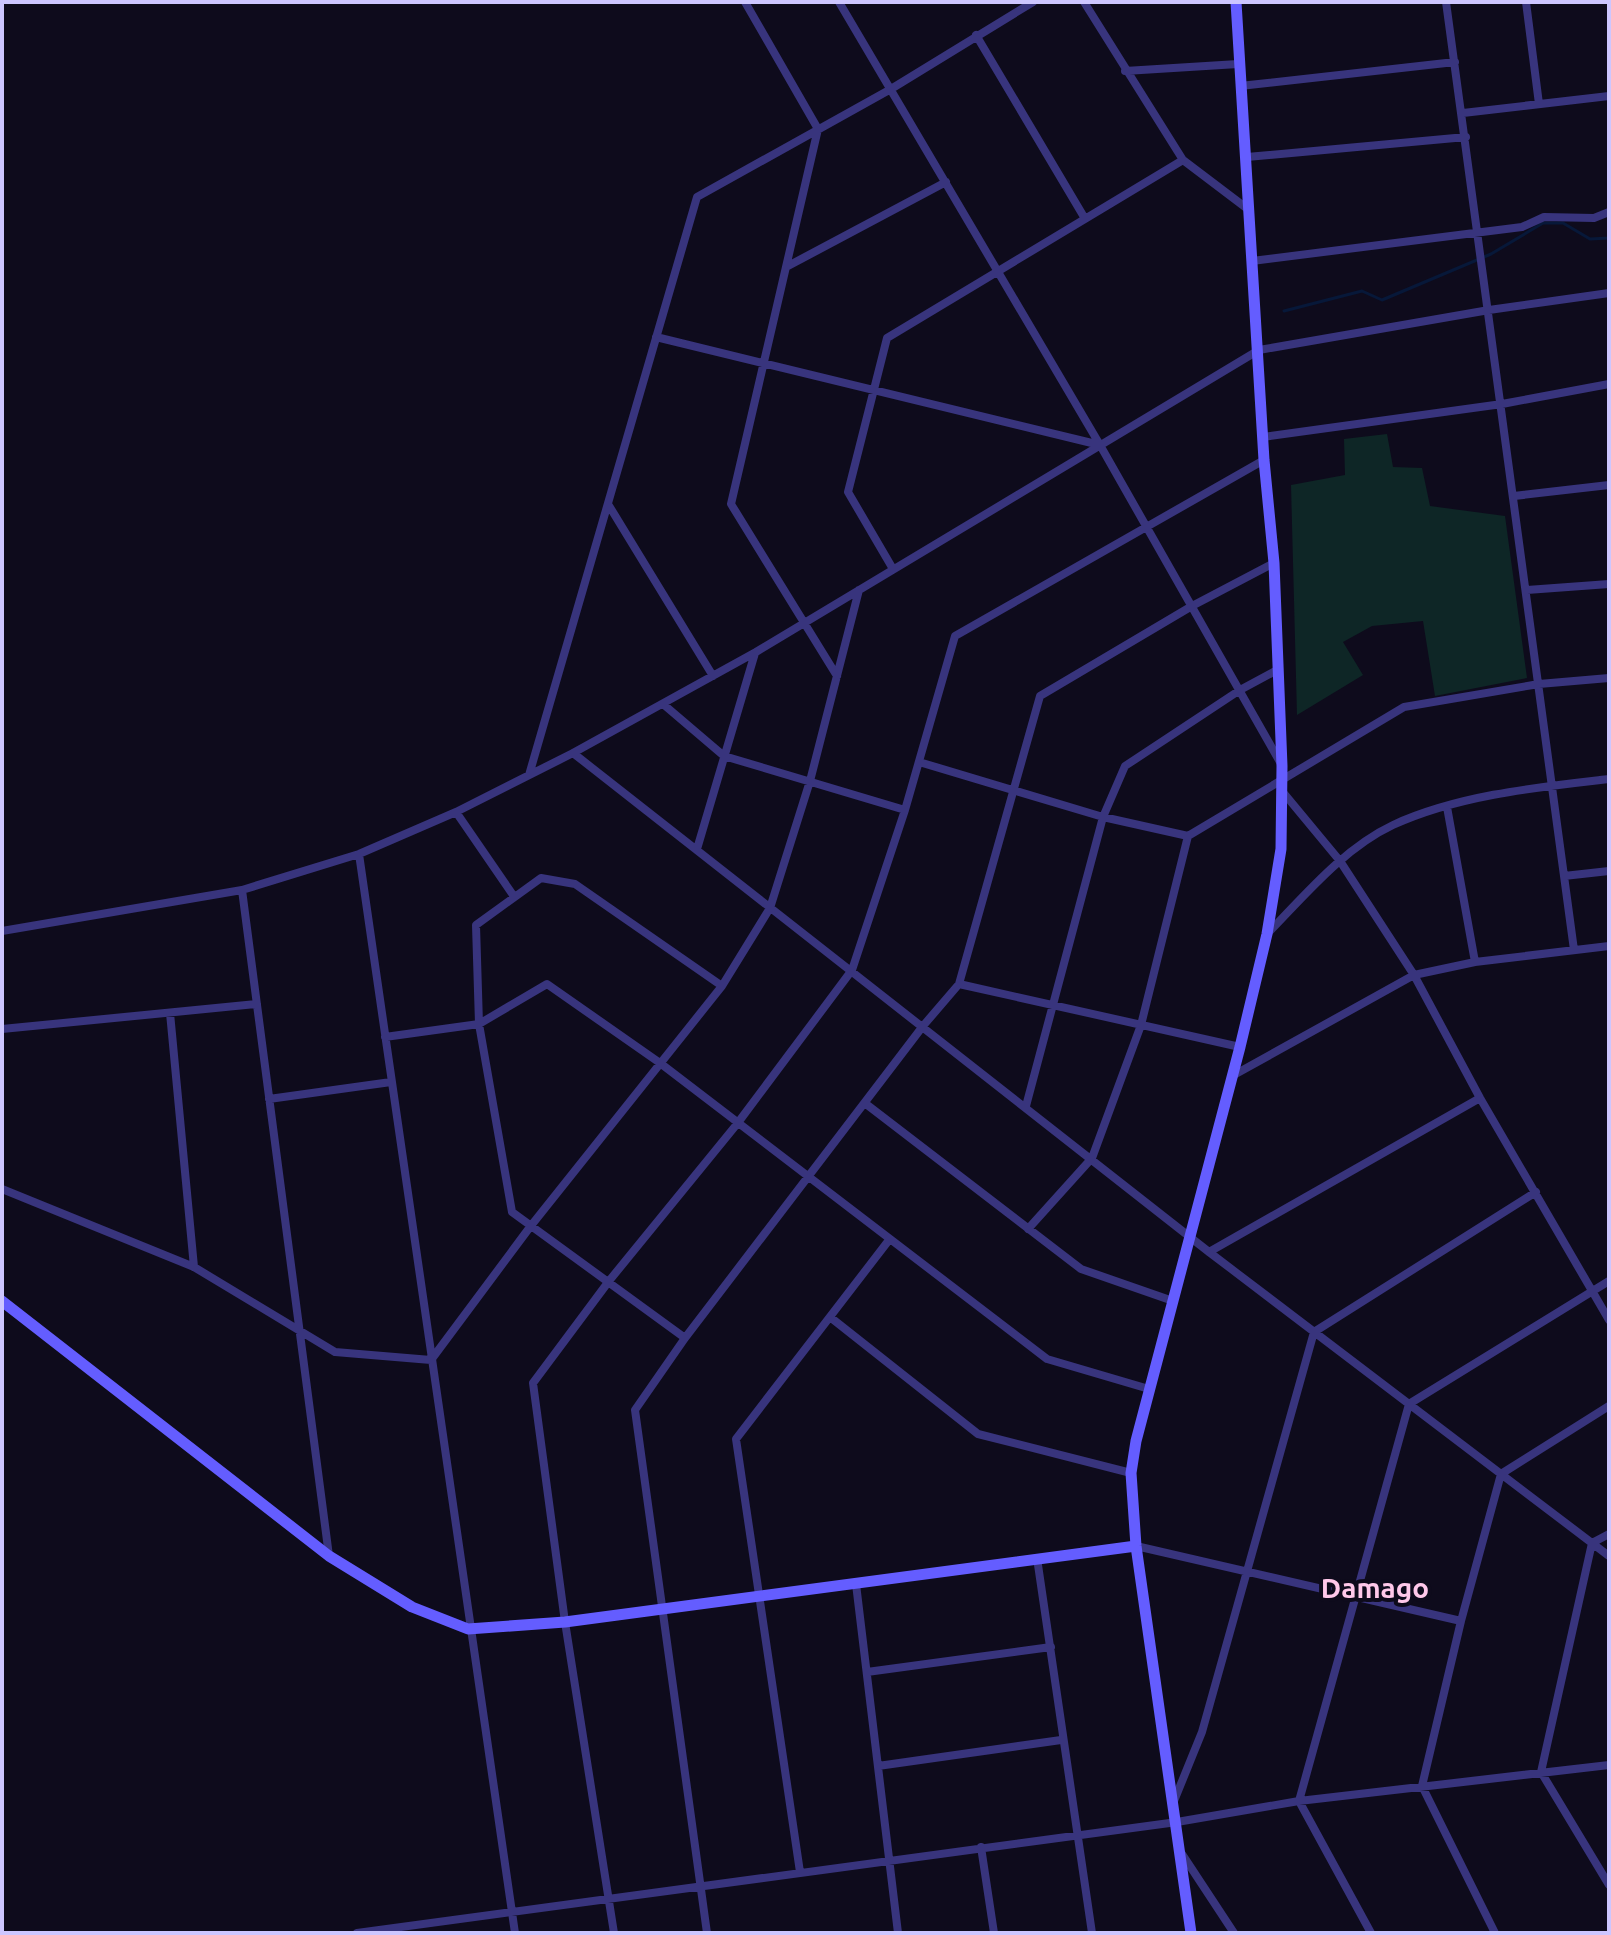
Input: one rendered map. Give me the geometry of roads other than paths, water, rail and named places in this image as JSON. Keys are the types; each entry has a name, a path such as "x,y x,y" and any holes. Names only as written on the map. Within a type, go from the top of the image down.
{"main road":[{"path":"1191,1933 1136,1546 1131,1473 1149,1389 1240,1047 1267,934 1281,849 1282,779 1274,563 1264,460 1236,2"},
{"path":"2,1301 329,1556 412,1607 468,1629 565,1622 1136,1546"}],"street":[{"path":"745,2 818,129 731,504 837,676"},
{"path":"839,2 1100,445 1240,690 1282,779 1414,975 1480,1098 1609,1320"},
{"path":"529,775 697,197 891,89 1033,2"},
{"path":"1084,2 1183,160 1250,210"},
{"path":"1446,2 1574,950"},
{"path":"1526,2 1539,104"},
{"path":"976,35 1084,217"},
{"path":"1240,86 1455,62"},
{"path":"1125,71 1238,64"},
{"path":"1463,113 1609,96"},
{"path":"1247,157 1466,137"},
{"path":"893,569 848,492 887,338 1183,160"},
{"path":"788,266 946,182"},
{"path":"1252,261 1522,227 1544,217 1594,218 1609,212"},
{"path":"2,931 242,890 359,854 456,812 573,753 756,652 1259,350 1489,310 1609,293"},
{"path":"656,337 1100,445"},
{"path":"1263,437 1502,404 1609,384"},
{"path":"614,1933 565,1622 533,1383 609,1281 737,1124 852,970 905,810 955,636 1264,460"},
{"path":"1514,496 1609,485"},
{"path":"608,504 713,676"},
{"path":"707,1933 660,1610 635,1410 685,1338 923,1026 959,984 1040,696 1192,606 1274,563"},
{"path":"1527,590 1609,584"},
{"path":"431,1360 530,1227 722,986 770,908 810,781 860,590"},
{"path":"697,849 756,652"},
{"path":"1026,1106 1103,817 1125,766 1240,690 1279,669"},
{"path":"919,762 1103,817 1188,836 1404,707 1539,684 1609,678"},
{"path":"663,704 724,756 905,810"},
{"path":"573,753 1209,1252 1609,1556"},
{"path":"1267,934 1340,861 1392,825 1447,807 1553,786 1609,779"},
{"path":"1447,807 1475,962"},
{"path":"456,812 513,895"},
{"path":"1028,1229 1092,1158 1141,1025 1188,836"},
{"path":"359,854 468,1629 515,1933"},
{"path":"1564,876 1609,871"},
{"path":"685,1338 512,1212 479,1024 476,925 513,895 541,878 575,884 722,986"},
{"path":"242,890 329,1556"},
{"path":"1232,1076 1414,975 1475,962 1609,946"},
{"path":"385,1037 479,1024 547,984 660,1063 1047,1359 1149,1389"},
{"path":"959,984 1240,1047"},
{"path":"2,1029 257,1004"},
{"path":"170,1013 194,1267"},
{"path":"269,1099 391,1082"},
{"path":"1209,1252 1480,1098"},
{"path":"866,1104 1081,1269 1173,1301"},
{"path":"2,1189 194,1267 335,1352 431,1360"},
{"path":"1174,1801 1202,1732 1314,1332 1536,1192"},
{"path":"800,1872 736,1439 889,1240"},
{"path":"1371,1933 1299,1801 1353,1597 1409,1404 1609,1281"},
{"path":"830,1317 978,1434 1131,1473"},
{"path":"1495,1933 1422,1786 1461,1621 1501,1474 1609,1406"},
{"path":"1609,1534 1592,1543 1541,1772 1609,1885"},
{"path":"1136,1546 1461,1621"},
{"path":"1037,1558 1061,1740 1079,1834 1092,1933"},
{"path":"856,1584 898,1933"},
{"path":"867,1672 1051,1647"},
{"path":"878,1766 1061,1740"},
{"path":"357,1933 1177,1822 1299,1801 1609,1765"},
{"path":"981,1847 994,1933"},
{"path":"1181,1853 1234,1933"}],"waterway":[{"path":"1284,311 1362,291 1382,300 1491,254 1543,223 1563,223 1590,239 1609,238"}],"district":[{"name":"Damago","path":"1375,1588"}]}
